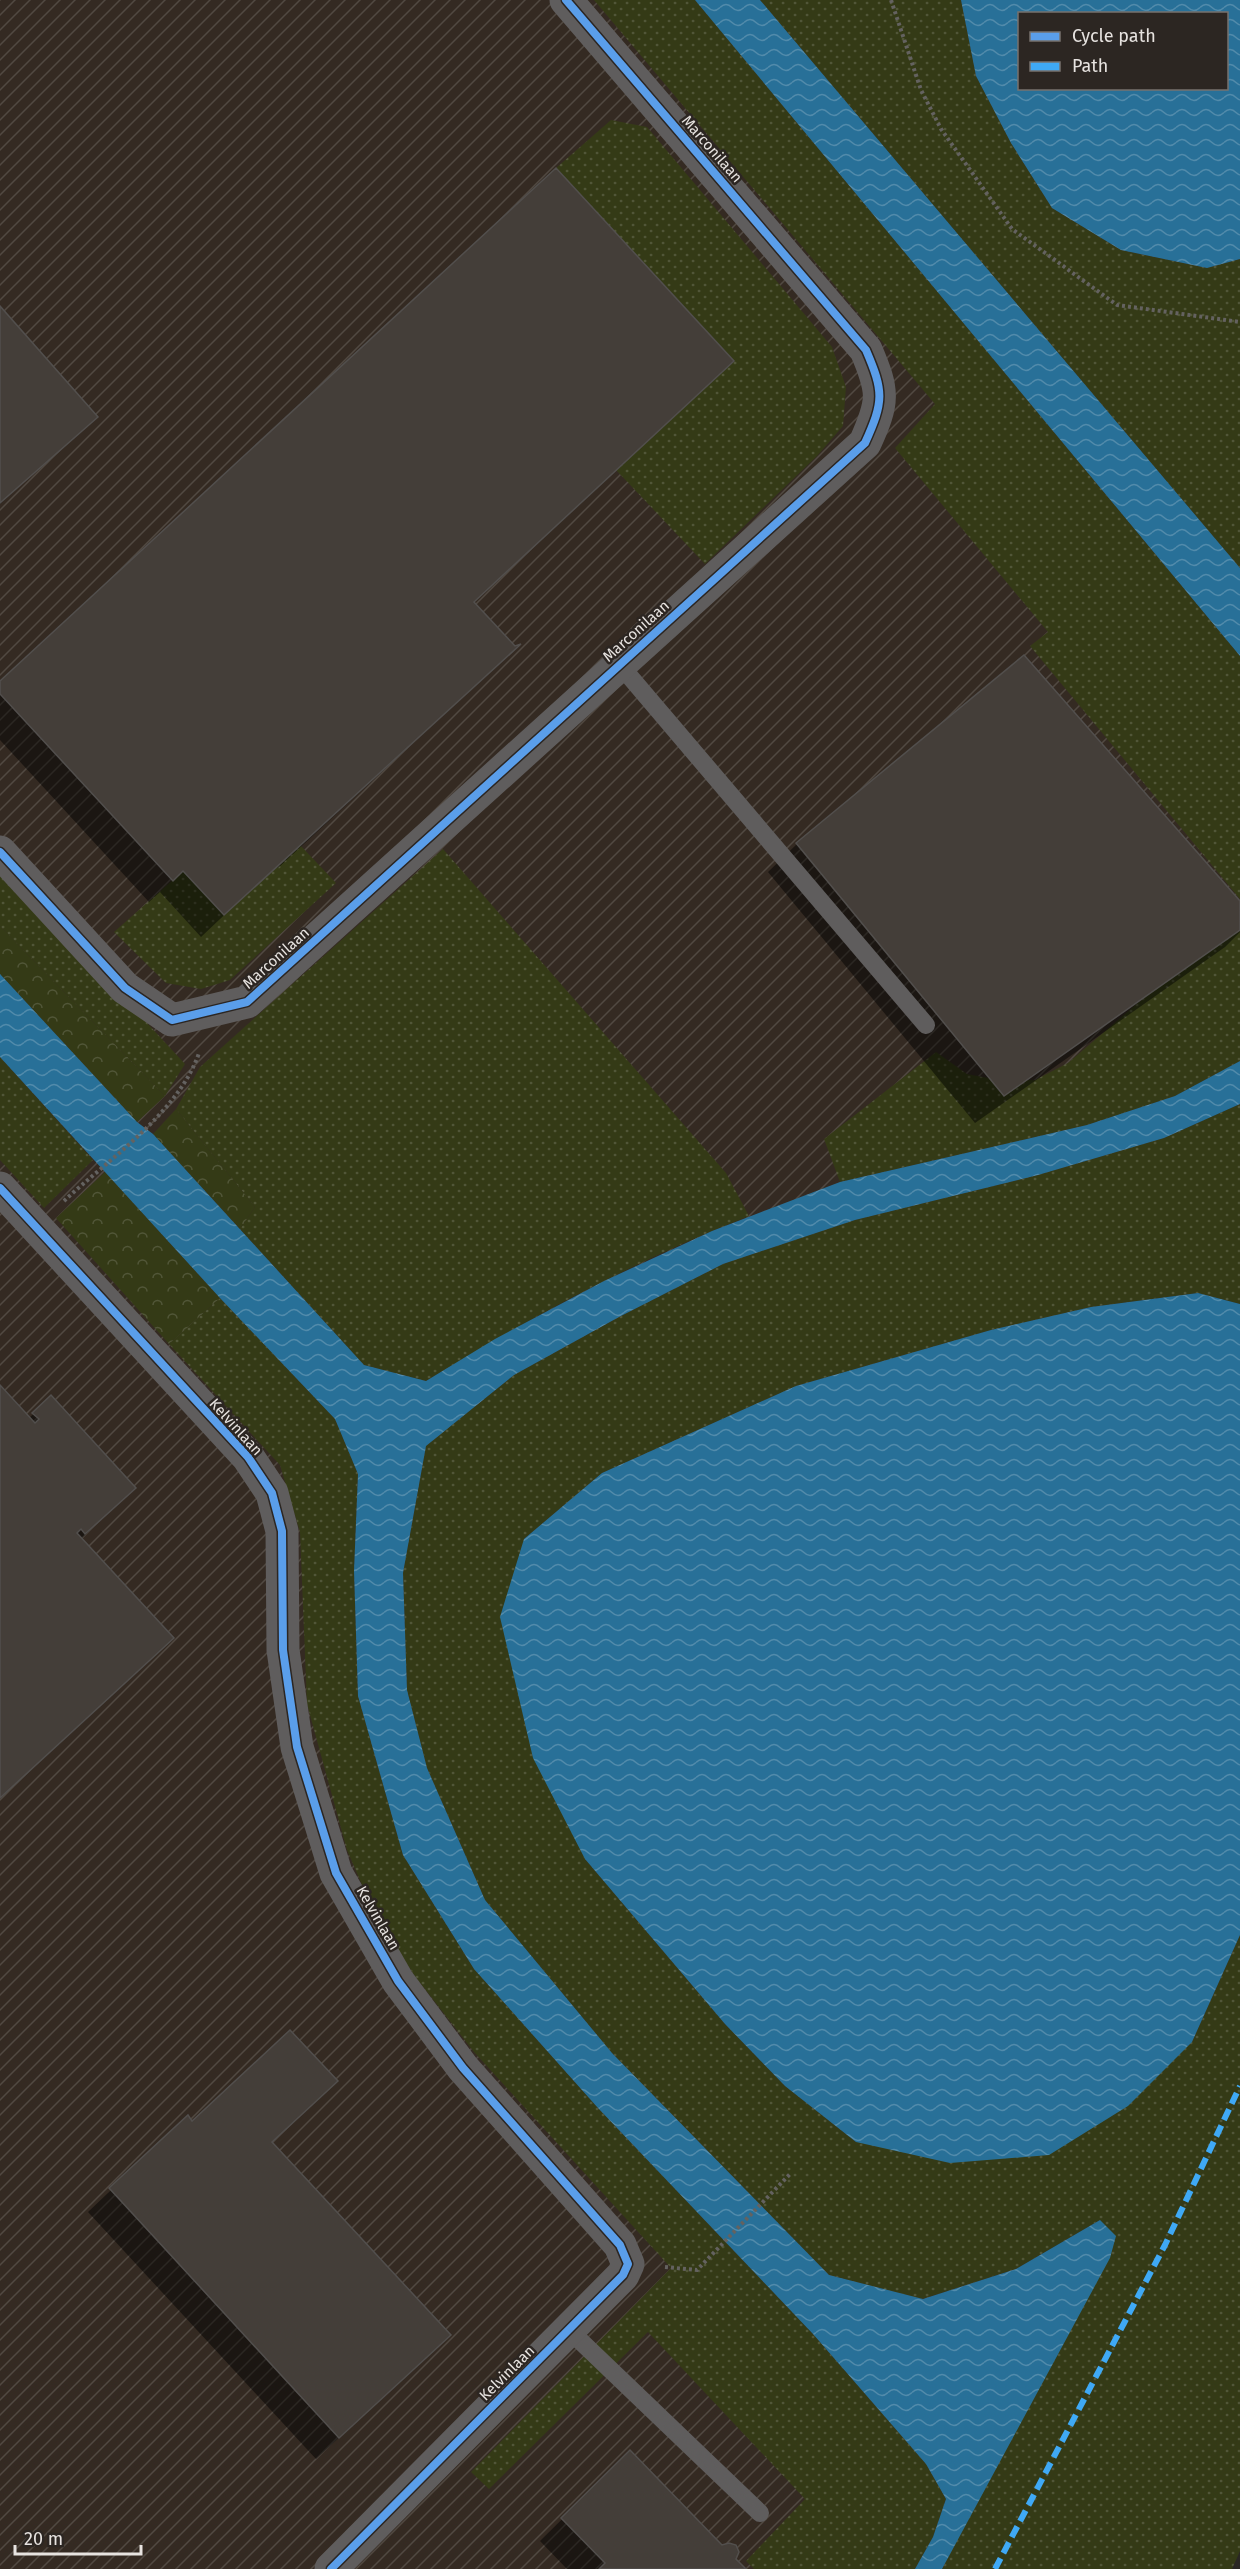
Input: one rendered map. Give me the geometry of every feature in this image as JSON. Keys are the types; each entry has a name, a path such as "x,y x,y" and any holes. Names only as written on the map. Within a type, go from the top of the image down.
{"street":[{"name":"Marconilaan","path":"0,852 125,988 172,1020 247,1002 865,443 878,416 880,383 866,350 566,0"},
{"name":"Kelvinlaan","path":"0,1188 248,1457 272,1493 282,1531 283,1650 297,1747 336,1873 398,1981 450,2050 620,2245 628,2264 623,2275 331,2569"}],"lane":[{"path":"620,665 926,1025"},
{"path":"569,2330 760,2513"}],"path":[{"path":"891,0 921,90 941,129 1012,230 1117,305 1240,322"},
{"path":"93,1174 154,1120 193,1070 214,1010"},
{"path":"697,2270 768,2200 791,2173"}],"shaded area":[{"path":"0,0 1240,0 1240,1061 1175,1096 942,2569 0,2569"}],"green space":[{"path":"594,0 695,0 1240,656 1240,899 1030,646 1048,632 895,448 935,404"},
{"path":"760,0 961,0 976,76 1011,143 1052,208 1121,250 1207,268 1240,259 1240,568"},
{"path":"611,120 647,127 832,347 846,387 843,426 817,456 705,564 616,470 734,361 556,168"},
{"path":"300,845 336,883 230,980 201,989 166,983 114,932 183,871 224,915"},
{"path":"443,849 726,1173 749,1216 665,1251 584,1291 426,1381 364,1365 240,1229 255,1207 176,1109 200,1067"},
{"path":"0,864 185,1064 165,1096 0,926"},
{"path":"1240,915 1240,1061 1175,1096 1087,1125 840,1182 824,1139 936,1052 967,1074 1004,1081 1035,1080 1068,1063"},
{"path":"0,926 165,1096 137,1122 0,974"},
{"path":"0,1057 93,1160 44,1208 0,1160"},
{"path":"1240,1104 1240,1304 1198,1293 1091,1307 991,1330 796,1386 602,1473 524,1539 585,1859 725,2024 785,2086 856,2142 1192,2042 1240,1935 1240,2551 1232,2569 942,2569 970,2514 1100,2220 1016,2269 922,2299 829,2275 612,2053 485,1900 427,1768 407,1690 403,1573 426,1446 514,1375 619,1317 723,1264 855,1220 1038,1175 1164,1138"},
{"path":"176,1109 255,1207 240,1229 153,1134"},
{"path":"105,1172 220,1298 169,1344 56,1218"},
{"path":"220,1298 335,1419 358,1474 354,1571 358,1696 403,1855 474,1969 598,2108 813,2334 926,2464 946,2499 933,2537 915,2569 754,2569 746,2561 805,2499 648,2332 489,2489 471,2472 671,2268 474,2052 414,1975 373,1910 347,1850 307,1704 300,1532 280,1465 169,1344"}],"water":[{"path":"695,0 760,0 1240,568 1240,656"},
{"path":"961,0 1240,0 1240,259 1207,268 1121,250 1052,208 1011,143 976,76"},
{"path":"0,974 137,1122 153,1134 364,1365 426,1381 495,1339 604,1281 712,1231 840,1182 1087,1125 1175,1096 1240,1061 1240,1104 1164,1138 1038,1175 855,1220 723,1264 619,1317 514,1375 426,1446 403,1573 407,1690 427,1768 485,1900 612,2053 829,2275 923,2299 1016,2269 1100,2220 1116,2236 1110,2258 942,2569 915,2569 933,2537 946,2499 926,2464 813,2334 598,2108 474,1969 403,1855 358,1696 354,1571 358,1474 335,1419 220,1298 0,1057"},
{"path":"1198,1293 1240,1304 1240,1935 1192,2042 1128,2106 1049,2155 950,2163 856,2142 785,2086 725,2024 585,1859 533,1758 500,1617 524,1539 602,1473 796,1386 991,1330 1091,1307"}],"building":[{"path":"556,168 734,361 474,602 515,646 521,644 224,915 183,871 173,881 0,694 0,681"},
{"path":"0,306 98,417 0,503"},
{"path":"1024,655 1240,901 1240,930 1004,1096 796,843"},
{"path":"0,1385 35,1423 39,1419 32,1413 51,1395 136,1488 85,1534 81,1529 77,1533 174,1638 0,1798"},
{"path":"290,2030 338,2081 272,2142 451,2335 339,2438 109,2188 188,2115 192,2121"},
{"path":"630,2450 722,2545 729,2543 736,2545 739,2552 736,2559 746,2569 599,2569 605,2563 561,2518"}],"marked path":[{"path":"995,2569 1165,2245 1240,2086"}],"cycle path":[{"path":"0,852 125,988 172,1020 247,1002 865,443 876,417 879,396 876,376 866,350 566,0"},
{"path":"0,1188 248,1457 272,1493 282,1531 283,1650 297,1747 336,1873 398,1981 463,2068 620,2245 628,2264 623,2275 331,2569"}]}
